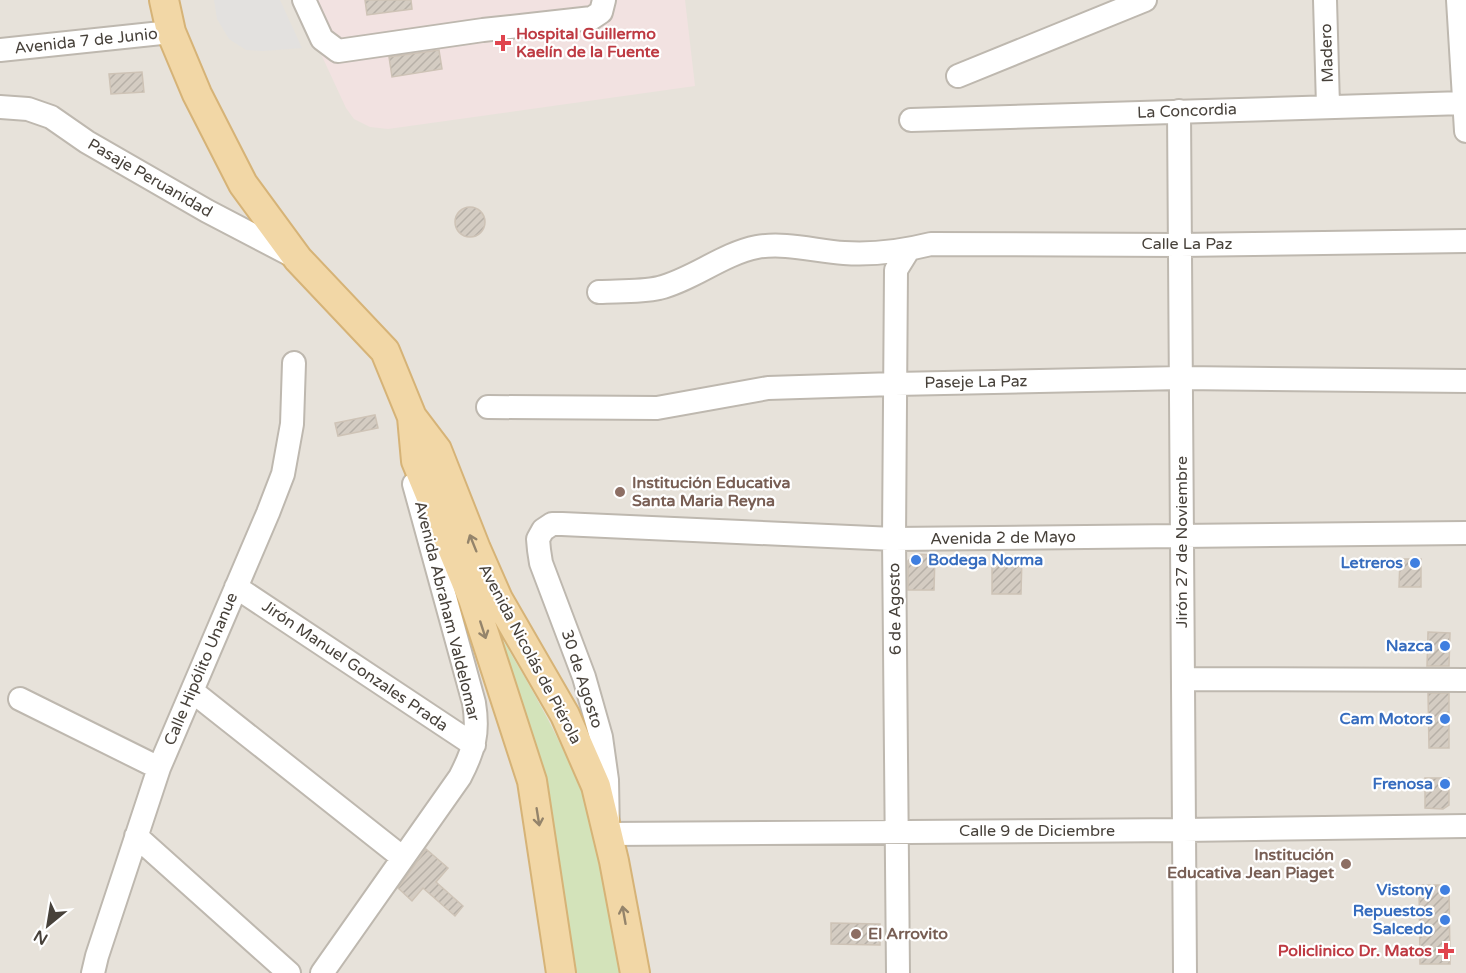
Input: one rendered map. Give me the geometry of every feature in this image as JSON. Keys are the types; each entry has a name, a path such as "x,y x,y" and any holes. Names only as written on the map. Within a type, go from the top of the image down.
{"main road":[{"name":"Avenida Nicolás de Piérola","path":"164,0 171,32 197,94 243,184 298,259 385,351 412,417 437,450 498,599 565,715 596,786 608,834 635,973"},
{"name":"Avenida Nicolás de Piérola","path":"412,417 416,461 473,599 532,781 561,973"}],"street":[{"path":"304,0 322,39 338,51 483,30 592,18 601,12 604,0"},
{"path":"958,76 1145,0"},
{"name":"Madero","path":"1325,0 1328,106"},
{"path":"1458,0 1466,131"},
{"name":"Avenida 7 de Junio","path":"0,50 171,32"},
{"name":"La Concordia","path":"911,120 1464,103"},
{"name":"Pasaje Peruanidad","path":"0,107 28,110 51,117 87,142 207,211 298,259"},
{"name":"Jirón 27 de Noviembre","path":"1179,111 1185,973"},
{"name":"Calle La Paz","path":"599,292 659,288 698,272 731,254 758,247 781,245 847,253 909,249 931,244 1180,245 1466,241"},
{"name":"6 de Agosto","path":"898,973 894,539 896,270 909,249"},
{"name":"Calle Hipólito Unanue","path":"93,973 159,768 283,474 292,424 294,363"},
{"name":"Paseje La Paz","path":"488,407 657,408 768,388 895,384 1181,378 1466,381"},
{"name":"Avenida Abraham Valdelomar","path":"321,973 460,777 474,745 477,725 474,703 412,477 397,383"},
{"name":"Avenida 2 de Mayo","path":"543,530 552,524 562,524 894,539 1466,533"},
{"name":"30 de Agosto","path":"543,530 538,539 541,563 584,677 601,737 607,780 608,834"},
{"name":"Jirón Manuel Gonzales Prada","path":"237,587 474,745"},
{"path":"1183,679 1466,680"},
{"path":"192,691 403,858"},
{"path":"20,699 159,768"},
{"name":"Calle 9 de Diciembre","path":"608,834 1466,826"},
{"path":"136,836 289,973"}],"shaded area":[{"path":"0,0 1466,0 1466,973 0,973"},
{"path":"214,0 280,0 302,48 246,50 229,39 217,19"},
{"name":"Hospital Guillermo Kaelín de la Fuente","path":"296,0 685,0 695,86 388,129 370,127 354,119 346,108"}],"green space":[{"path":"491,620 549,722 570,764 588,809 602,855 627,973 569,973"}],"building":[{"path":"365,0 411,0 412,9 367,15"},
{"path":"439,50 442,69 392,77 389,57"},
{"path":"142,72 144,92 111,94 109,74"},
{"path":"470,207 481,211 485,222 481,233 470,237 459,233 455,222 459,211"},
{"path":"375,415 378,428 338,436 335,423"},
{"path":"914,554 935,555 934,590 908,590 908,561"},
{"path":"992,556 1022,556 1021,594 992,594"},
{"path":"1400,559 1421,559 1421,587 1399,587"},
{"path":"1428,632 1450,633 1449,666 1427,666"},
{"path":"1428,693 1449,693 1449,748 1429,748"},
{"path":"1425,778 1449,778 1449,805 1443,809 1425,808"},
{"path":"426,849 448,868 436,882 463,906 455,916 423,888 412,901 398,888"},
{"path":"1419,885 1449,885 1450,964 1420,964"},
{"name":"El Arrovito","path":"831,923 880,924 880,945 831,944"}],"place":[{"name":"Hospital Guillermo Kaelín de la Fuente","path":"503,43"},
{"name":"Institución Educativa Santa Maria Reyna","path":"620,492"},
{"name":"Bodega Norma","path":"916,560"},
{"name":"Letreros","path":"1415,563"},
{"name":"Nazca","path":"1445,646"},
{"name":"Cam Motors","path":"1445,719"},
{"name":"Frenosa","path":"1445,784"},
{"name":"Institución Educativa Jean Piaget","path":"1346,864"},
{"name":"Vistony","path":"1445,890"},
{"name":"Repuestos Salcedo","path":"1445,920"},
{"name":"El Arrovito","path":"856,934"},
{"name":"Policlinico Dr. Matos","path":"1446,951"}]}
